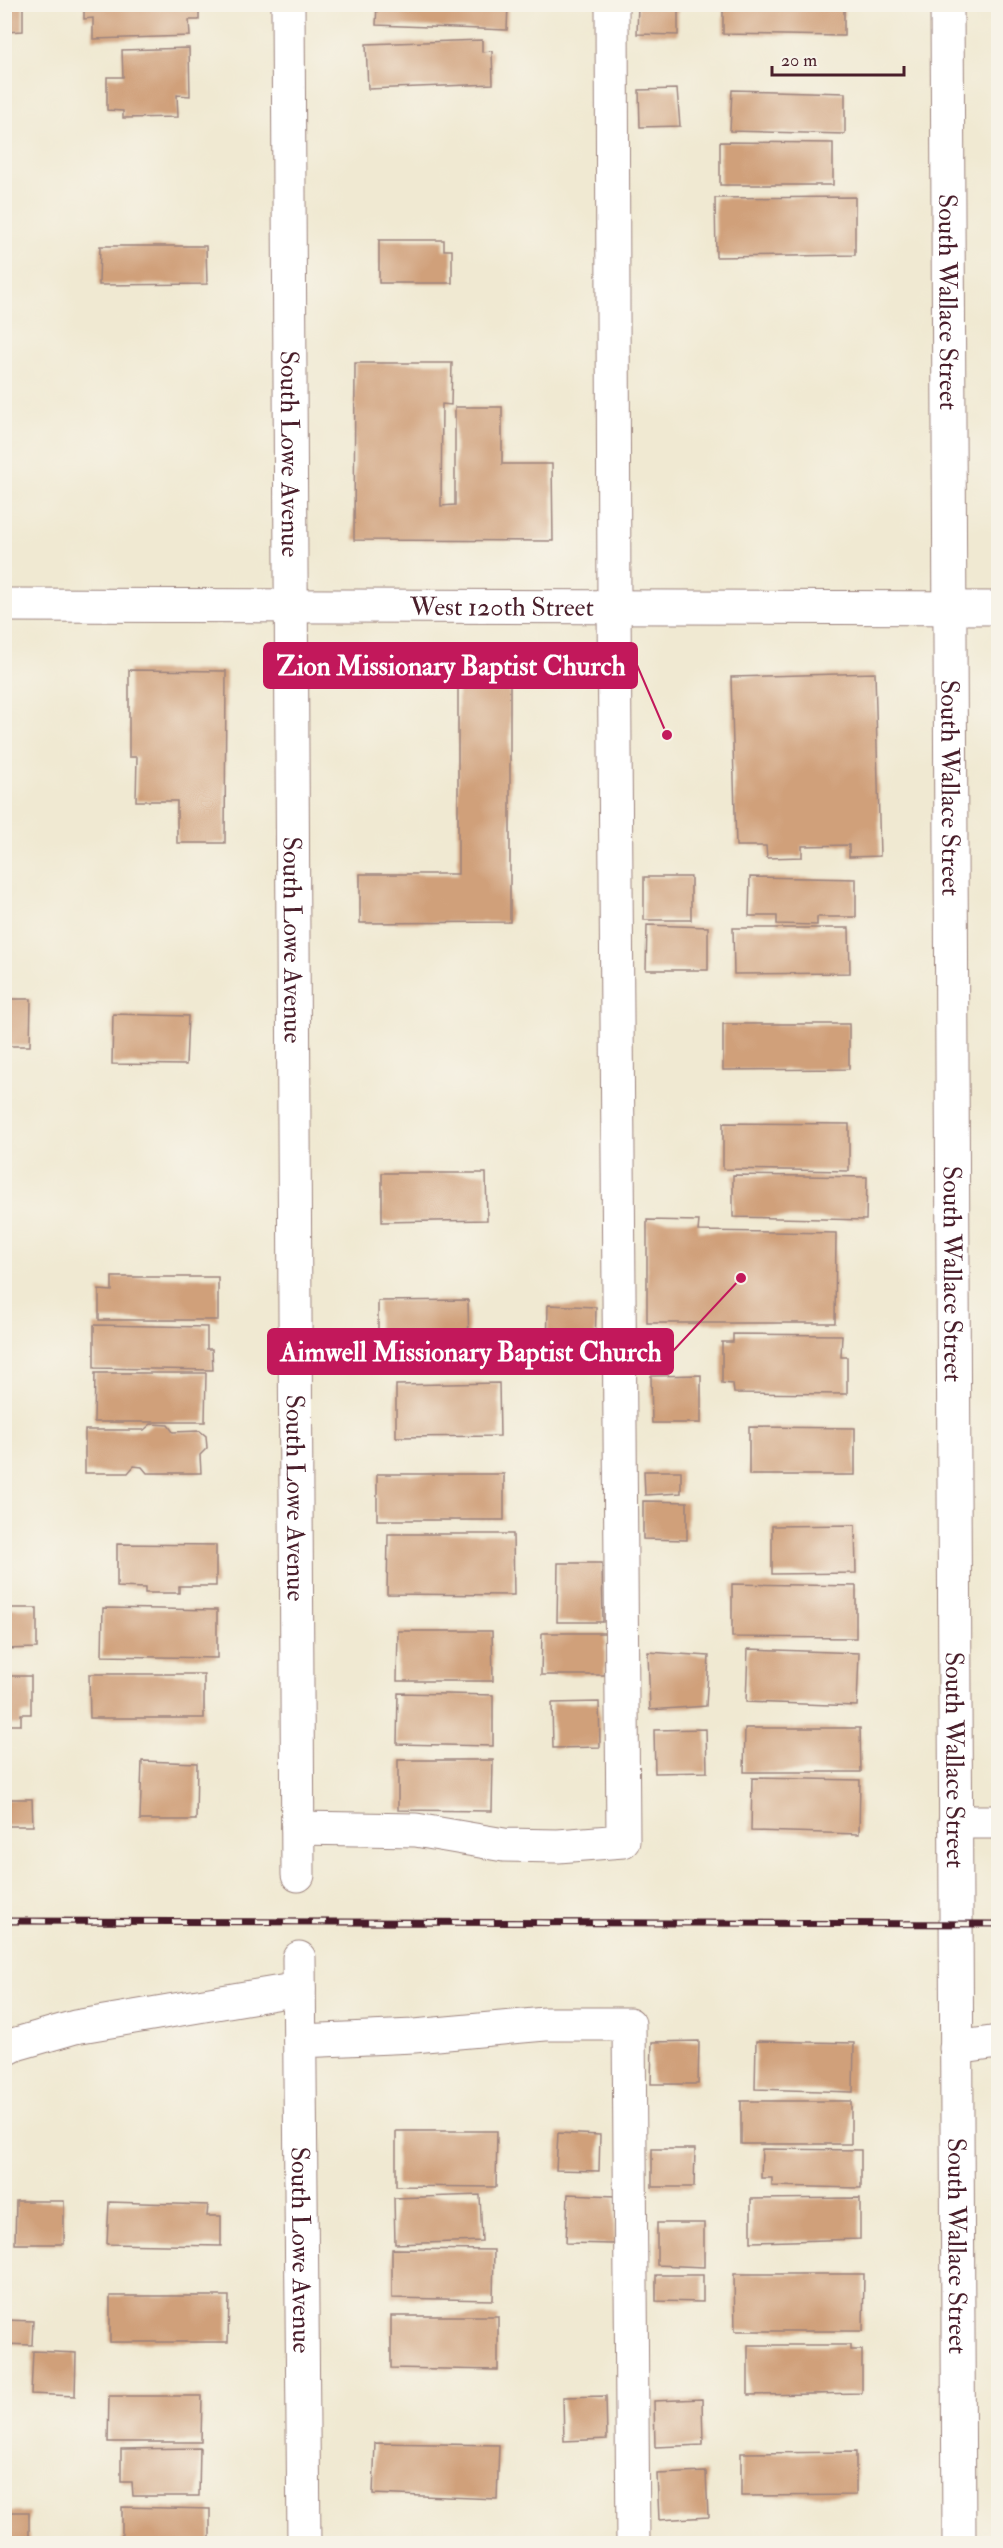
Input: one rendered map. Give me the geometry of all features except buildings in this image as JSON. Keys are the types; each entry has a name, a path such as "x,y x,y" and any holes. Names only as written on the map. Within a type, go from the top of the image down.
{"street":[{"name":"South Lowe Avenue","path":"288,4 298,1875"},
{"path":"298,1828 416,1830 504,1845 558,1846 623,1841 612,4"},
{"name":"South Wallace Street","path":"947,4 959,2544"},
{"name":"West 120th Street","path":"4,605 999,608"},
{"path":"955,1822 999,1822"},
{"name":"South Lowe Avenue","path":"4,2050 16,2044 75,2027 300,1974 304,2544"},
{"path":"300,2041 414,2036 545,2024 629,2024 633,2544"},
{"path":"956,2048 999,2042"}],"railway":[{"path":"4,1921 998,1924"}],"place":[{"name":"Zion Missionary Baptist Church","path":"667,735"},
{"name":"Aimwell Missionary Baptist Church","path":"741,1278"}]}
